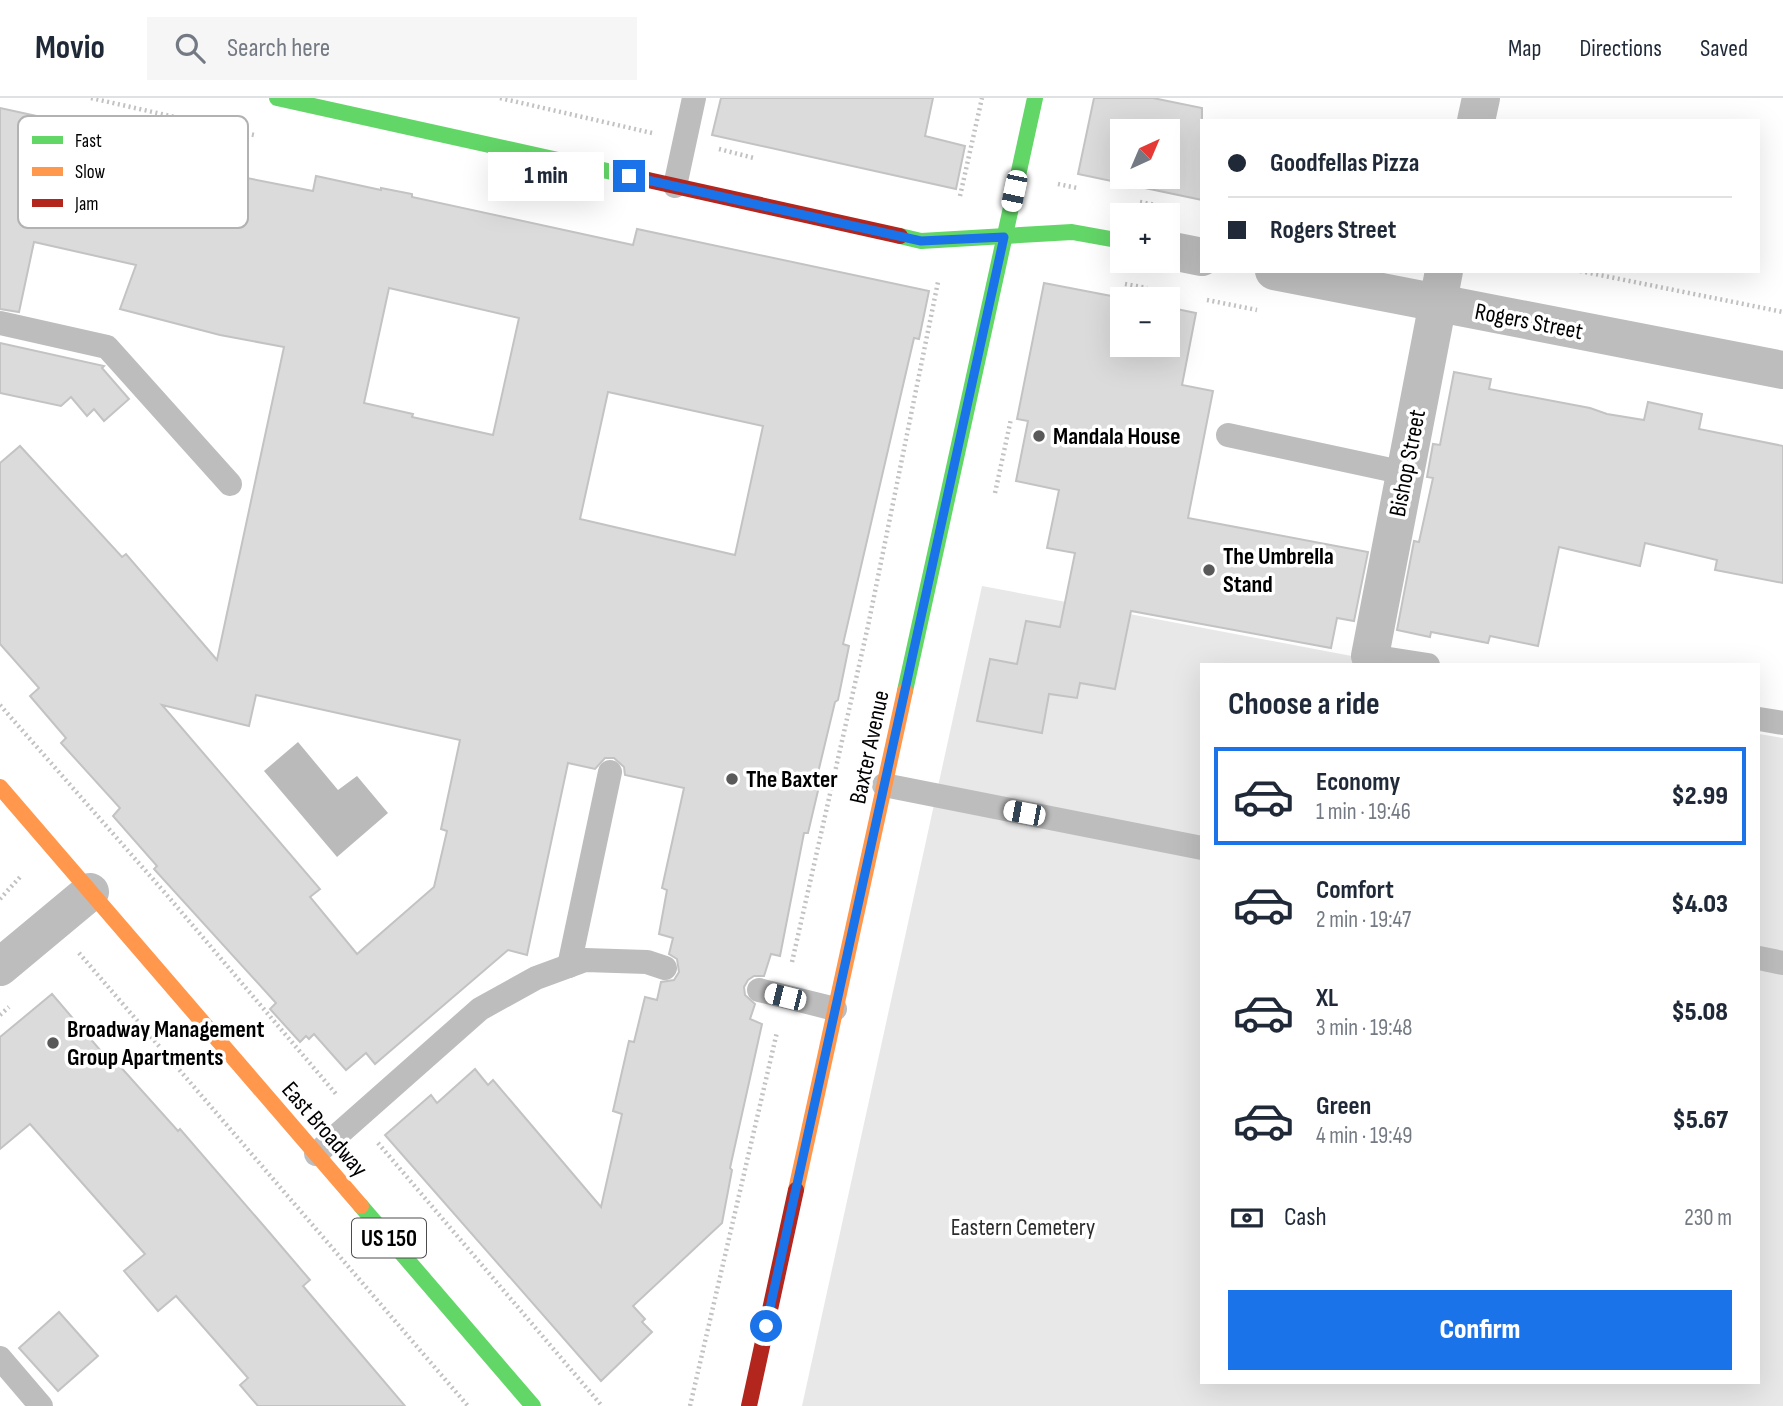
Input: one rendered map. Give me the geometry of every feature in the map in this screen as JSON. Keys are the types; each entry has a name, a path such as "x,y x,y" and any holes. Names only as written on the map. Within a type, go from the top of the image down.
{"main road":[{"path":"277,98 921,241 1072,232 1110,239"},
{"name":"Baxter Avenue","path":"749,1406 1035,98"},
{"name":"East Broadway","path":"0,787 533,1406"}],"street":[{"path":"1476,119 1481,98"},
{"path":"1180,253 1200,257"},
{"name":"Rogers Street","path":"1295,273 1441,287 1783,370"},
{"name":"Bishop Street","path":"1370,656 1441,287"},
{"path":"0,967 90,892"}],"lane":[{"path":"675,187 694,98"},
{"path":"0,323 107,347 230,484"},
{"path":"1228,435 1405,473"},
{"path":"1370,656 1415,663"},
{"path":"1760,719 1783,723"},
{"path":"569,966 610,772"},
{"path":"884,785 1200,848"},
{"path":"1760,958 1783,963"},
{"path":"316,1154 480,1009 536,978 585,960 647,962 665,968"},
{"path":"758,990 835,1009"},
{"path":"0,1358 41,1406"}],"path":[{"path":"792,962 868,626 938,289 943,240 961,194 982,98"},
{"path":"1590,273 1783,312"},
{"path":"0,705 337,1094"},
{"path":"13,869 53,923 468,1406"},
{"path":"0,899 20,877"},
{"path":"690,1406 777,1032"},
{"path":"378,1142 603,1406"}],"green space":[{"name":"Eastern Cemetery","path":"982,586 1388,663 1200,663 1200,1384 1760,1384 1760,734 1783,738 1783,1406 802,1406"}],"shaded area":[{"path":"298,742 338,790 357,776 388,813 337,857 264,771"}],"building":[{"path":"721,98 933,98 925,136 965,146 956,189 712,135"},
{"path":"1094,98 1153,98 1202,108 1200,200 1150,189 1180,189 1180,119 1110,119 1110,181 1078,174"},
{"name":"The Baxter","path":"0,108 37,116 18,116 18,228 248,228 248,178 313,191 316,176 412,194 412,197 633,245 637,229 929,291 919,339 914,338 843,644 849,646 838,700 835,702 817,777 821,778 808,833 804,833 780,956 771,954 764,976 754,976 744,987 745,995 755,1004 750,1019 762,1024 730,1168 732,1170 722,1223 633,1306 645,1319 642,1322 652,1332 601,1381 385,1135 431,1095 437,1103 475,1069 488,1085 493,1080 601,1207 622,1114 613,1111 629,1041 634,1042 645,997 657,1000 661,982 674,980 679,972 677,959 669,954 673,938 659,934 667,890 662,888 684,788 625,775 624,767 614,758 605,758 595,769 568,763 527,955 508,950 375,1064 366,1053 346,1070 314,1034 309,1039 306,1036 300,1042 270,1009 276,1003 154,869 157,866 113,816 120,808 61,743 66,738 30,696 39,688 0,644 0,463 20,446 122,557 126,554 217,660 284,347 220,335 120,309 136,265 34,242 19,312 0,309","holes":["389,288 519,318 493,435 364,403","608,392 763,426 735,555 580,519","256,695 460,740 441,829 447,831 434,887 357,954 310,897 320,889 162,705 249,726"]},
{"path":"1044,283 1110,296 1110,357 1180,357 1180,310 1196,313 1182,385 1213,391 1188,518 1368,552 1354,621 1337,618 1331,648 1131,611 1115,689 1080,683 1077,698 1049,694 1042,733 977,721 990,659 1017,664 1026,621 1060,627 1075,553 1047,548 1059,490 1016,481 1028,421 1017,419"},
{"path":"0,343 104,366 102,368 129,399 104,421 94,409 87,416 71,397 61,406 0,393"},
{"path":"1454,372 1491,379 1489,389 1590,408 1607,414 1644,420 1648,402 1702,414 1699,429 1783,446 1783,583 1715,570 1717,560 1645,543 1640,566 1559,547 1538,646 1490,636 1488,643 1431,632 1430,637 1397,630 1414,541 1419,542 1433,478 1427,477 1433,444 1440,445"},
{"path":"52,994 106,1057 109,1054 178,1131 180,1129 269,1232 310,1280 303,1286 405,1406 258,1406 240,1385 248,1378 176,1296 158,1311 124,1271 145,1254 30,1124 0,1149 0,1037"},
{"path":"59,1312 98,1356 58,1391 19,1348"}],"traffic: fast":[{"path":"277,98 648,180"},
{"path":"905,691 1035,98"},
{"path":"900,236 921,241 1072,232 1110,239"},
{"path":"361,1206 533,1406"}],"traffic: slow":[{"path":"796,1190 905,691"},
{"path":"0,787 361,1206"}],"traffic: jam":[{"path":"648,180 900,236"},
{"path":"749,1406 796,1190"}],"place":[{"name":"Mandala House","path":"1039,436"},
{"name":"The Umbrella Stand","path":"1209,570"},
{"name":"The Baxter","path":"732,779"},
{"name":"Broadway Management Group Apartments","path":"53,1043"}],"route":[{"path":"629,176 921,241 1004,237 766,1326"}]}
